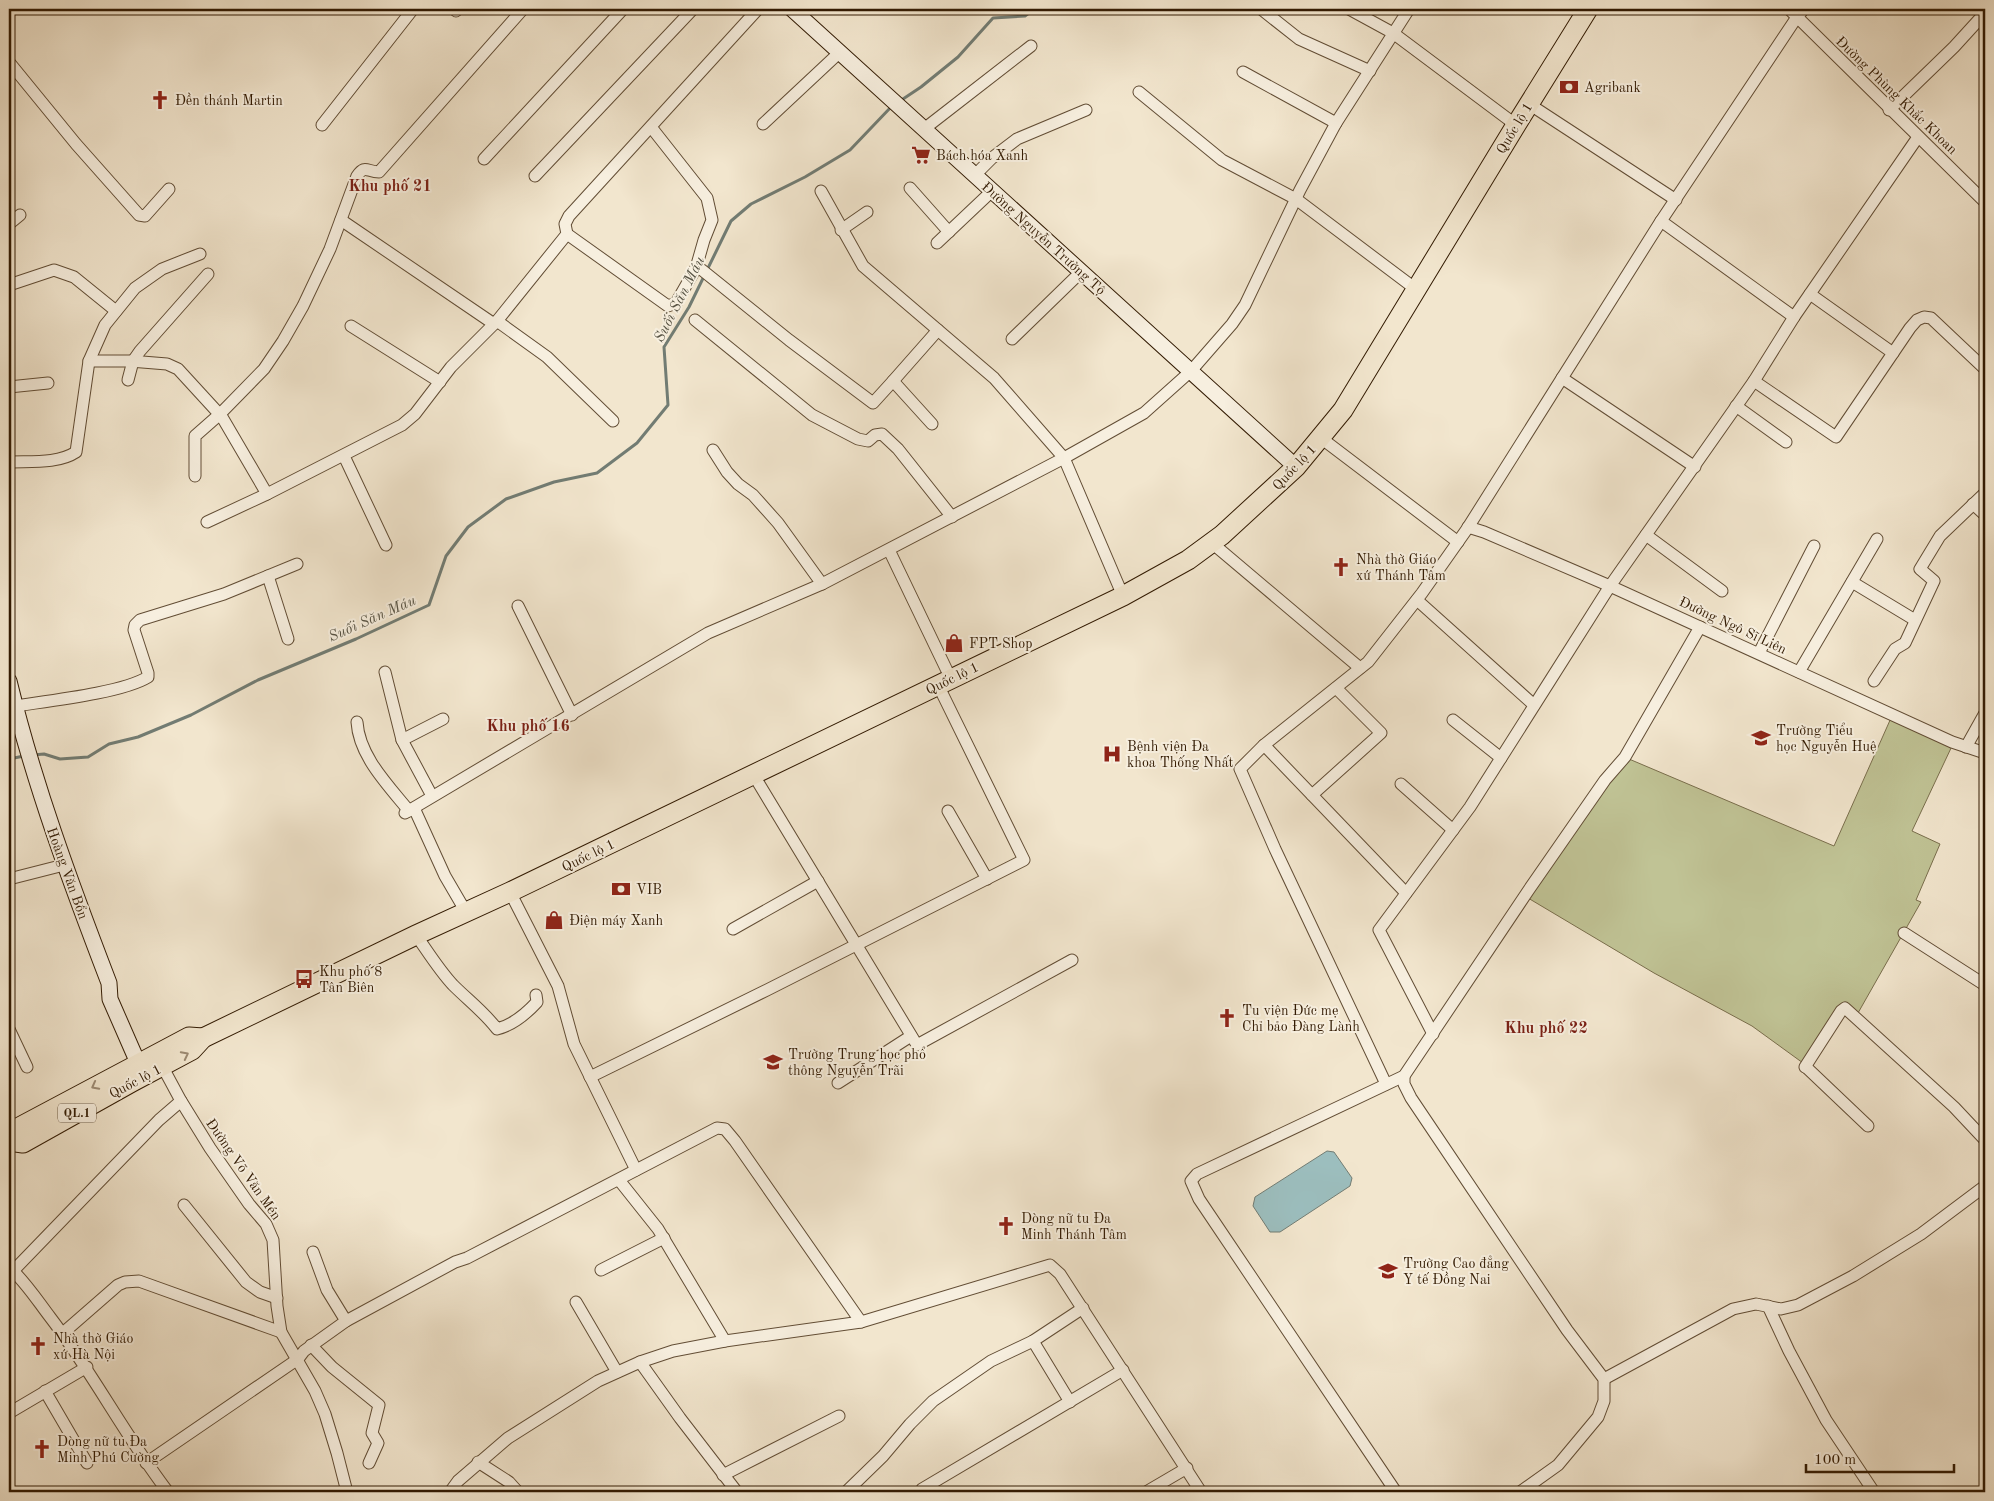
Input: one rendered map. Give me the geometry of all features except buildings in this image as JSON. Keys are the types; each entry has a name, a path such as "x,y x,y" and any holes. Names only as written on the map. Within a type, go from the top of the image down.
{"highway":[{"name":"Quốc lộ 1","path":"9,1136 14,1130 150,1065 192,1050 203,1038 1123,596 1188,560 1212,543 1276,488 1322,438 1344,410 1588,9"},
{"name":"Quốc lộ 1","path":"9,1141 23,1143 150,1065"}],"main road":[{"name":"Đường Nguyễn Trường Tộ","path":"796,10 1296,467"},
{"name":"Hoàng Văn Bổn","path":"9,681 64,865 109,983 110,999 150,1065"}],"street":[{"path":"322,125 413,9"},
{"path":"195,476 195,436 220,414 264,369 283,341 307,298 330,249 361,170 366,169 379,172 523,9"},
{"path":"484,159 623,9"},
{"path":"535,176 693,9"},
{"path":"650,127 707,198 712,220 704,240 703,272 676,303 668,306 567,234 565,224 569,216 650,127 758,9"},
{"path":"1261,9 1299,40 1370,71"},
{"path":"1349,9 1393,34 1516,125"},
{"path":"409,810 708,633 822,584 1064,458 1144,413 1191,371 1232,324 1245,305 1296,199 1336,123 1409,9"},
{"path":"1386,1084 1274,849 1240,769 1264,745 1368,662 1417,600 1468,527 1796,11"},
{"name":"Đường Phùng Khắc Khoan","path":"1796,11 1889,110 1985,202"},
{"path":"1889,110 1954,47 1985,13"},
{"path":"924,129 1031,46"},
{"path":"763,124 840,52"},
{"path":"9,62 76,144 139,215 142,217 146,215 169,189"},
{"path":"1243,72 1336,123"},
{"path":"1139,92 1222,160 1296,199 1418,290"},
{"path":"1529,104 1676,200"},
{"path":"975,175 992,158 1017,139 1086,110"},
{"path":"1433,1034 1379,930 1453,830 1610,586 1754,381 1794,317 1918,137"},
{"path":"910,188 949,232"},
{"path":"820,191 863,266 994,378 1064,458 1123,596"},
{"path":"937,243 992,191"},
{"path":"841,230 867,212"},
{"path":"9,224 20,215"},
{"path":"341,220 547,357 613,421"},
{"path":"1661,221 1794,317"},
{"path":"207,522 268,494 402,425 415,414 451,367 496,323 567,234"},
{"path":"9,462 57,459 69,457 76,452 89,361 105,325 135,288 162,269 200,254"},
{"path":"9,285 54,270 74,277 116,311"},
{"path":"703,272 789,340 873,402 938,330"},
{"path":"1012,339 1082,272"},
{"path":"128,380 133,361 208,274"},
{"path":"1810,294 1893,353"},
{"path":"1754,381 1836,437 1917,320 1924,317 1930,318 1985,369"},
{"path":"695,320 812,415 858,439 868,441 875,435 882,434 898,449 952,517"},
{"path":"351,326 440,382"},
{"path":"89,361 133,361 167,364 178,369 220,414 268,494"},
{"path":"1562,378 1695,467"},
{"path":"893,381 932,424"},
{"path":"9,387 48,382"},
{"path":"1736,406 1786,442"},
{"path":"1322,438 1458,542"},
{"path":"713,450 727,472 738,484 753,495 778,523 822,584"},
{"path":"344,456 386,545"},
{"path":"1874,681 1895,649 1905,643 1934,581 1920,569 1940,536 1985,493"},
{"path":"1972,504 1985,515"},
{"name":"Đường Ngô Sĩ Liên","path":"1468,527 1484,532 1610,586 1943,738 1985,753"},
{"path":"1646,535 1722,591"},
{"path":"1799,672 1877,539"},
{"path":"1212,543 1360,668"},
{"path":"1758,653 1814,546"},
{"path":"590,1076 1024,860 944,682 889,550"},
{"path":"15,706 112,689 148,677 134,630 135,625 140,620 224,594 297,564"},
{"path":"268,576 288,640"},
{"path":"1852,582 1915,620"},
{"path":"1417,600 1534,705"},
{"path":"518,606 572,715"},
{"path":"1396,1492 1199,1198 1191,1181 1198,1174 1404,1076 1528,891 1605,780 1625,757 1700,627"},
{"path":"385,672 402,740 432,796"},
{"path":"1312,795 1381,733 1336,688"},
{"path":"1966,747 1985,713"},
{"path":"402,740 443,719"},
{"path":"1453,720 1501,758"},
{"path":"357,722 358,736 363,750 409,810 466,912"},
{"path":"1264,745 1406,893"},
{"path":"753,774 918,1045 1072,960"},
{"path":"1401,784 1453,830"},
{"path":"948,811 987,879"},
{"path":"9,879 64,865"},
{"path":"733,929 818,881"},
{"path":"510,892 558,986 574,1044 636,1170"},
{"path":"1904,933 1985,985"},
{"path":"416,935 453,985 497,1029 509,1024 529,1011 537,1002 536,995"},
{"path":"1868,1126 1806,1067 1841,1011 1845,1008 1954,1107 1985,1140"},
{"path":"9,1029 27,1067"},
{"path":"838,1084 911,1036"},
{"name":"Đường Võ Văn Mén","path":"150,1065 181,1101 249,1204 266,1224 273,1240 277,1298 282,1332 315,1391 325,1414 347,1492"},
{"path":"1404,1076 1404,1084 1411,1098 1567,1330 1604,1380 1604,1401 1598,1417 1558,1465 1520,1492"},
{"path":"168,1492 146,1463 87,1367 11,1269 159,1120 181,1101"},
{"path":"146,1463 298,1359 304,1351 346,1321 455,1262 467,1258 619,1180 704,1133 717,1128 725,1129 861,1322"},
{"path":"619,1180 664,1238 725,1341"},
{"path":"1604,1380 1733,1309 1756,1304 1781,1308 1798,1305 1853,1276 1921,1234 1985,1186"},
{"path":"184,1205 246,1282 260,1292 277,1298"},
{"path":"601,1270 664,1238"},
{"path":"313,1252 327,1290 346,1321"},
{"path":"450,1492 458,1481 478,1462 508,1438 598,1381 640,1362 673,1351 725,1341 861,1322 1050,1265 1060,1274 1083,1308 1201,1492"},
{"path":"63,1334 118,1285 139,1280 282,1332"},
{"path":"576,1302 617,1372"},
{"path":"1768,1306 1789,1351 1826,1420 1874,1492"},
{"path":"846,1492 883,1456 933,1401 991,1361 1033,1341 1083,1308"},
{"path":"1033,1341 1070,1402"},
{"path":"312,1345 332,1367 379,1405 372,1433 378,1443 369,1463"},
{"path":"640,1362 737,1492"},
{"path":"9,1412 87,1367"},
{"path":"920,1492 922,1489 1123,1370"},
{"path":"45,1391 87,1464"},
{"path":"723,1475 840,1416"},
{"path":"478,1462 509,1482 518,1492"},
{"path":"1146,1492 1187,1468"}],"green space":[{"path":"1891,718 1952,746 1912,831 1940,844 1916,900 1921,902 1858,1013 1851,1007 1803,1063 1752,1026 1654,973 1528,898 1608,782 1629,759 1834,846"}],"water":[{"path":"1327,1151 1334,1152 1352,1178 1350,1186 1280,1232 1270,1232 1253,1206 1255,1197"}],"waterway":[{"name":"Suối Săn Máu","path":"900,101 921,87 958,57 993,18 1025,16 1034,9"},
{"name":"Suối Săn Máu","path":"33,755 44,754 60,759 88,757 109,744 138,737 191,715 258,680 356,639 429,605 446,556 468,527 506,499 554,482 597,473 637,443 668,405 664,347 689,307 731,221 751,204 805,177 850,150 892,106"},
{"name":"Suối Săn Máu","path":"9,759 24,756"}],"place":[{"name":"Agribank","path":"1569,87"},
{"name":"Đền thánh Martin","path":"160,100"},
{"name":"Bách hóa Xanh","path":"921,155"},
{"name":"Nhà thờ Giáo xứ Thánh Tâm","path":"1341,567"},
{"name":"FPT Shop","path":"954,643"},
{"name":"Trường Tiểu học Nguyễn Huệ","path":"1761,738"},
{"name":"Bệnh viện Đa khoa Thống Nhất","path":"1112,754"},
{"name":"VIB","path":"621,889"},
{"name":"Điện máy Xanh","path":"554,920"},
{"name":"Khu phố 8 Tân Biên","path":"304,979"},
{"name":"Tu viện Đức mẹ Chỉ bảo Đàng Lành","path":"1227,1018"},
{"name":"Trường Trung học phổ thông Nguyễn Trãi","path":"773,1062"},
{"name":"Dòng nữ tu Đa Minh Thánh Tâm","path":"1006,1226"},
{"name":"Trường Cao đẳng Y tế Đồng Nai","path":"1388,1271"},
{"name":"Nhà thờ Giáo xứ Hà Nội","path":"38,1346"},
{"name":"Dòng nữ tu Đa Minh Phú Cường","path":"42,1449"}],"district":[{"name":"Khu phố 21","path":"390,185"},
{"name":"Khu phố 16","path":"528,725"},
{"name":"Khu phố 22","path":"1546,1027"}]}
